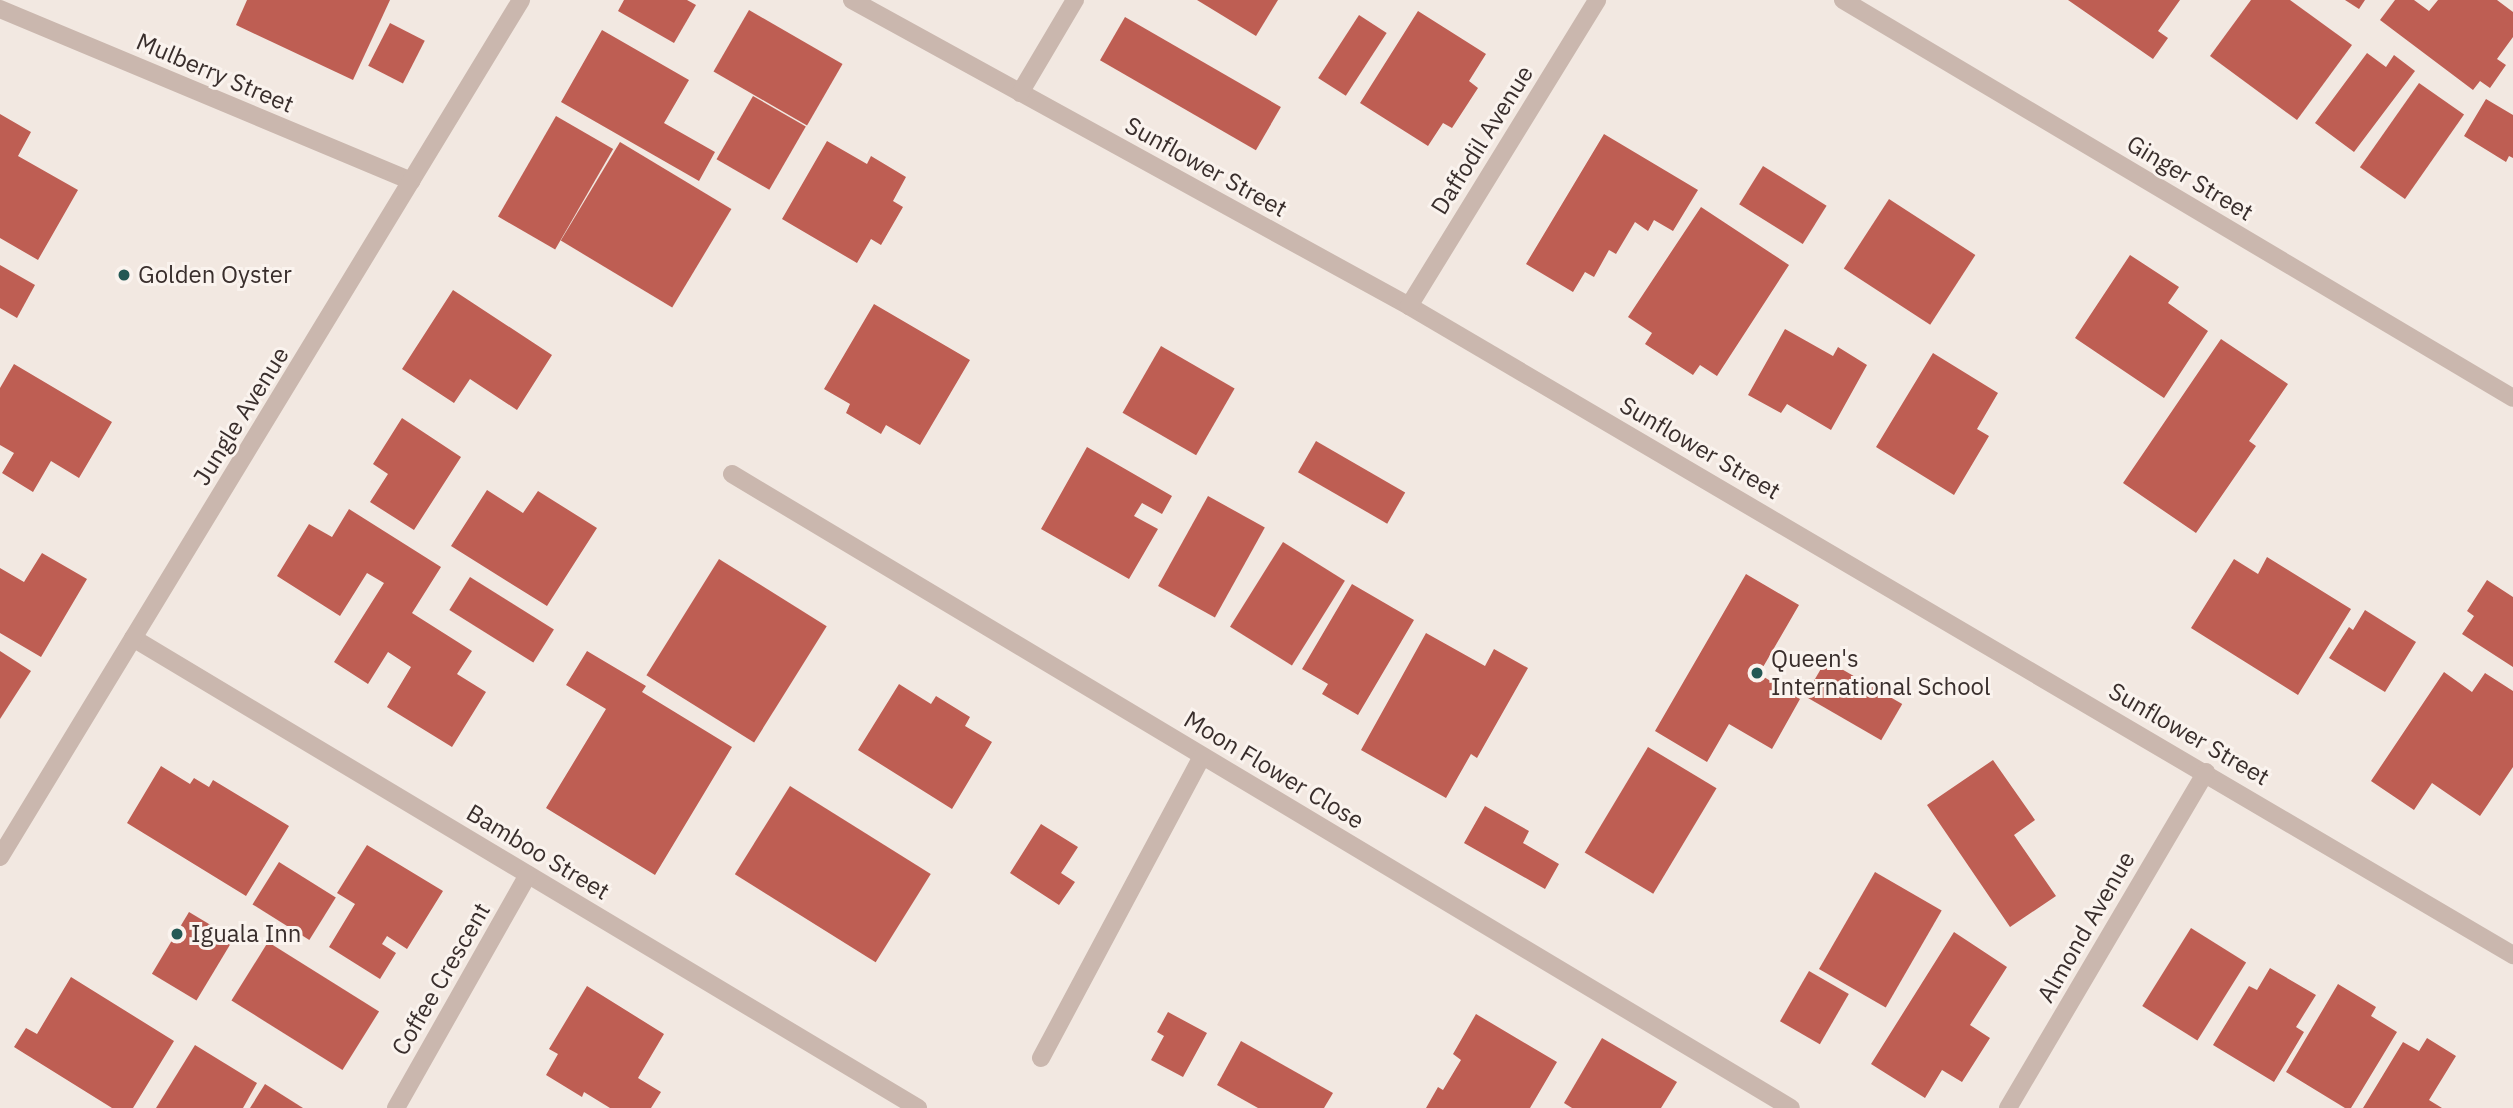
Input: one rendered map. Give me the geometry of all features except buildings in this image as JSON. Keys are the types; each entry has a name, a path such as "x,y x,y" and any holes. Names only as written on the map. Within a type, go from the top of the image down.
{"street":[{"name":"Jungle Avenue","path":"0,857 522,0"},
{"name":"Sunflower Street","path":"852,0 1409,306 2206,772 2513,955"},
{"path":"1020,93 1075,0"},
{"name":"Daffodil Avenue","path":"1409,306 1597,0"},
{"name":"Ginger Street","path":"1843,0 2513,398"},
{"name":"Mulberry Street","path":"0,9 412,181"},
{"name":"Moon Flower Close","path":"732,474 1791,1108"},
{"name":"Bamboo Street","path":"133,638 918,1108"},
{"path":"1041,1058 1202,756"},
{"name":"Almond Avenue","path":"2008,1108 2206,772"},
{"name":"Coffee Crescent","path":"396,1108 528,875"}],"place":[{"name":"Golden Oyster","path":"124,275"},
{"name":"Queen's International School","path":"1757,673"},
{"name":"Iguala Inn","path":"177,934"}]}
